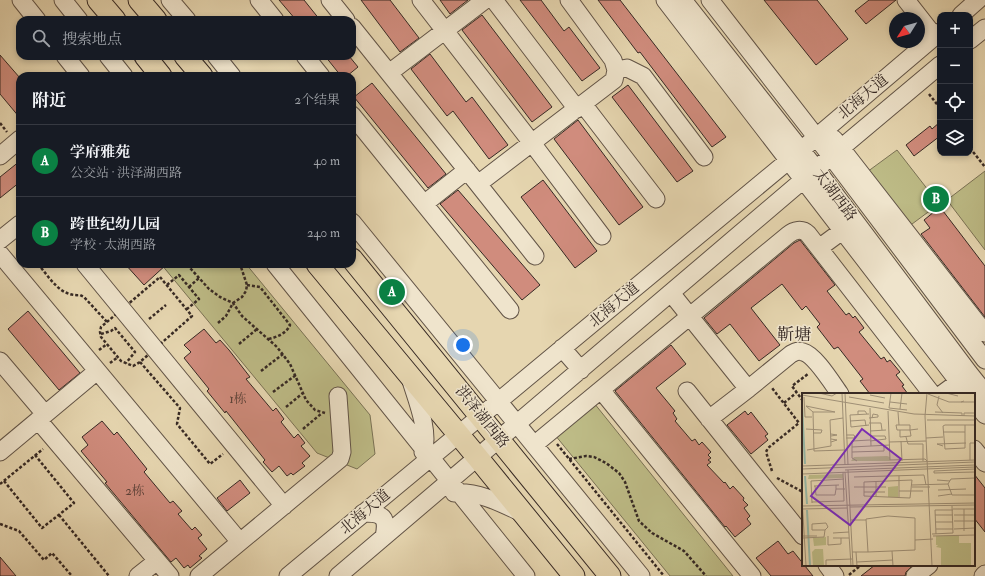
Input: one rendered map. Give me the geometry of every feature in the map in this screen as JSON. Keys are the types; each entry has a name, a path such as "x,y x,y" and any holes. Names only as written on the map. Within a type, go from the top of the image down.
{"main road":[{"path":"98,0 112,16"},
{"path":"139,0 153,16"},
{"path":"147,60 158,72"},
{"path":"188,60 199,72"},
{"name":"洪泽湖西路","path":"356,265 500,439 610,576"},
{"name":"洪泽湖西路","path":"320,268 574,576"},
{"path":"391,354 400,355 411,347 411,332"},
{"path":"538,532 539,523 543,518 552,515 562,517"}],"street":[{"path":"21,0 34,16"},
{"path":"63,0 76,16"},
{"path":"170,0 184,16"},
{"path":"259,0 272,16"},
{"path":"330,0 343,16"},
{"path":"421,0 602,236"},
{"path":"389,74 485,0"},
{"path":"494,0 656,199"},
{"path":"478,184 614,80 616,70 613,60 569,0"},
{"path":"664,0 794,156 803,180 842,231 961,376"},
{"name":"太湖西路","path":"683,0 794,156 816,169 961,376 985,392"},
{"path":"710,0 821,133"},
{"path":"906,0 937,33"},
{"path":"964,12 978,0"},
{"path":"356,32 535,256"},
{"name":"北海大道","path":"288,576 416,470 427,453 458,434 480,416 500,395 562,348 794,156 937,35"},
{"path":"68,60 78,72"},
{"path":"111,60 121,72"},
{"path":"219,60 229,72"},
{"path":"307,60 318,72"},
{"path":"616,70 627,68 643,76 704,158"},
{"name":"北海大道","path":"338,576 427,500 454,487 478,458 500,439 526,435 536,408 937,68"},
{"path":"889,76 905,95"},
{"path":"356,119 510,310"},
{"name":"太湖西路","path":"821,133 979,342"},
{"path":"0,156 16,142"},
{"path":"424,204 467,170"},
{"path":"806,232 829,214"},
{"path":"0,240 16,227"},
{"path":"356,227 500,395 526,435 641,576"},
{"path":"526,435 548,433 792,232 798,230 806,232 930,392 961,376 979,342"},
{"path":"819,248 842,231"},
{"path":"0,254 240,542"},
{"path":"88,268 284,506"},
{"path":"278,268 526,576"},
{"path":"670,293 748,389"},
{"path":"562,348 581,370"},
{"path":"709,419 791,354 797,351 804,352 811,356 839,393"},
{"path":"0,361 41,417 170,576"},
{"path":"2,444 41,417 97,371"},
{"path":"410,377 421,411 427,453"},
{"path":"457,388 500,395"},
{"path":"601,390 752,576"},
{"path":"687,391 802,535"},
{"path":"199,576 340,459 342,452 338,396"},
{"path":"975,402 985,415"},
{"path":"526,435 529,467 535,482"},
{"path":"975,450 985,463"},
{"path":"454,487 498,502 524,514"},
{"path":"363,513 376,513 383,517 386,525 384,537"},
{"path":"138,576 157,561"},
{"path":"827,566 842,576"},
{"path":"915,576 928,566"}],"path":[{"path":"920,82 937,104"},
{"path":"973,152 985,167"},
{"path":"41,268 60,290 65,294 80,295 84,297 107,322"},
{"path":"191,268 209,289 220,297 233,302 242,316 283,354 296,375 311,406 315,410 322,413 340,414"},
{"path":"218,323 230,311 233,302 242,297 246,291 247,285 241,268"},
{"path":"167,285 179,275 199,298 187,309"},
{"path":"160,277 192,316 140,362 133,366 121,361 101,337 101,327 107,322 160,277"},
{"path":"189,287 199,278"},
{"path":"247,285 260,287 290,325 289,328 281,334 268,339"},
{"path":"138,328 166,305"},
{"path":"101,334 115,328 135,352 126,363"},
{"path":"239,344 257,329"},
{"path":"261,372 283,354"},
{"path":"140,362 180,408 177,424 210,464 234,445"},
{"path":"802,401 792,386 819,366"},
{"path":"274,392 296,375"},
{"path":"763,376 799,422 768,448 766,452 771,469 778,478 802,491"},
{"path":"286,407 304,393"},
{"path":"784,403 796,393"},
{"path":"303,429 322,413"},
{"path":"548,433 664,576"},
{"path":"0,484 45,447"},
{"path":"4,481 42,528 74,503 35,455"},
{"path":"569,459 579,456 594,457 606,463 619,473 625,482 640,521 652,534 684,551 706,576"},
{"path":"59,515 108,576"},
{"path":"0,524 19,530 44,560 52,553 72,576"},
{"path":"842,576 859,566"}],"shaded area":[{"path":"897,150 939,204 908,227 867,172"},
{"path":"985,171 985,250 947,200"},
{"path":"164,268 249,268 370,415 375,454 357,469 317,453"},
{"path":"594,403 733,576 670,576 555,435"}],"building":[{"path":"279,0 304,0 317,16 293,16"},
{"path":"361,0 390,0 419,38 400,52"},
{"path":"440,0 468,0 450,14"},
{"path":"520,0 541,0 564,31 569,27 600,68 582,81"},
{"path":"598,0 620,0 726,137 712,147 640,52 638,53"},
{"path":"764,0 817,0 848,39 816,65"},
{"path":"869,0 896,0 866,24 855,11"},
{"path":"482,15 552,107 532,122 462,30"},
{"path":"430,54 466,102 472,97 508,145 489,159 453,111 447,116 411,69"},
{"path":"0,55 16,73 16,113 0,94"},
{"path":"328,60 352,60 358,67 352,72 338,72"},
{"path":"372,83 446,174 428,188 356,99 356,95"},
{"path":"628,85 693,171 677,182 612,97"},
{"path":"578,120 643,207 619,225 554,139"},
{"path":"937,125 937,138 914,156 906,145 930,126 932,129"},
{"path":"16,164 16,185 0,198 0,177"},
{"path":"543,180 597,251 575,268 521,197"},
{"path":"458,190 540,285 522,300 440,204"},
{"path":"940,207 985,266 985,317 921,234 930,228 924,220"},
{"path":"800,240 835,285 827,291 846,315 849,313 853,318 855,316 864,328 859,332 881,359 884,357 887,362 890,360 900,372 896,375 904,385 902,386 907,393 869,393 860,381 863,379 838,347 834,349 817,327 820,324 806,306 802,310 782,284 751,308 780,345 759,361 730,324 717,334 704,318 794,243"},
{"path":"129,268 163,268 144,285"},
{"path":"28,311 80,373 59,390 8,329"},
{"path":"204,329 216,343 220,340 229,350 250,377 246,379 273,411 276,408 284,419 281,422 294,438 298,434 305,443 301,446 310,456 302,463 305,466 293,475 291,473 287,476 279,466 272,472 263,462 265,460 226,411 225,413 207,391 209,389 184,358 191,352 184,345"},
{"path":"671,345 686,364 656,388 675,411 673,413 677,419 675,421 692,441 695,439 699,445 702,442 711,452 708,455 711,458 708,460 711,462 707,465 724,483 725,482 730,489 733,486 748,505 744,508 750,516 747,519 751,524 735,537 726,526 725,527 615,391"},
{"path":"745,411 748,415 751,412 768,434 765,436 768,440 751,454 727,425"},
{"path":"102,421 114,435 117,432 147,469 144,472 170,503 173,501 182,511 178,514 192,530 195,527 202,535 198,538 207,549 199,556 202,558 190,568 188,565 184,568 176,558 171,562 105,483 107,482 81,451 88,445 82,437"},
{"path":"975,475 985,488 985,532 975,519"},
{"path":"240,480 250,493 227,511 217,498"},
{"path":"778,541 788,554 793,551 802,562 802,566 805,566 813,576 771,576 756,558"},
{"path":"0,557 16,576 0,576"},
{"path":"874,566 912,566 906,572 905,576 861,576"}],"place":[{"name":"跨世纪幼儿园","path":"936,199"},
{"name":"学府雅苑","path":"392,292"}],"district":[{"name":"靳塘","path":"794,334"}]}
